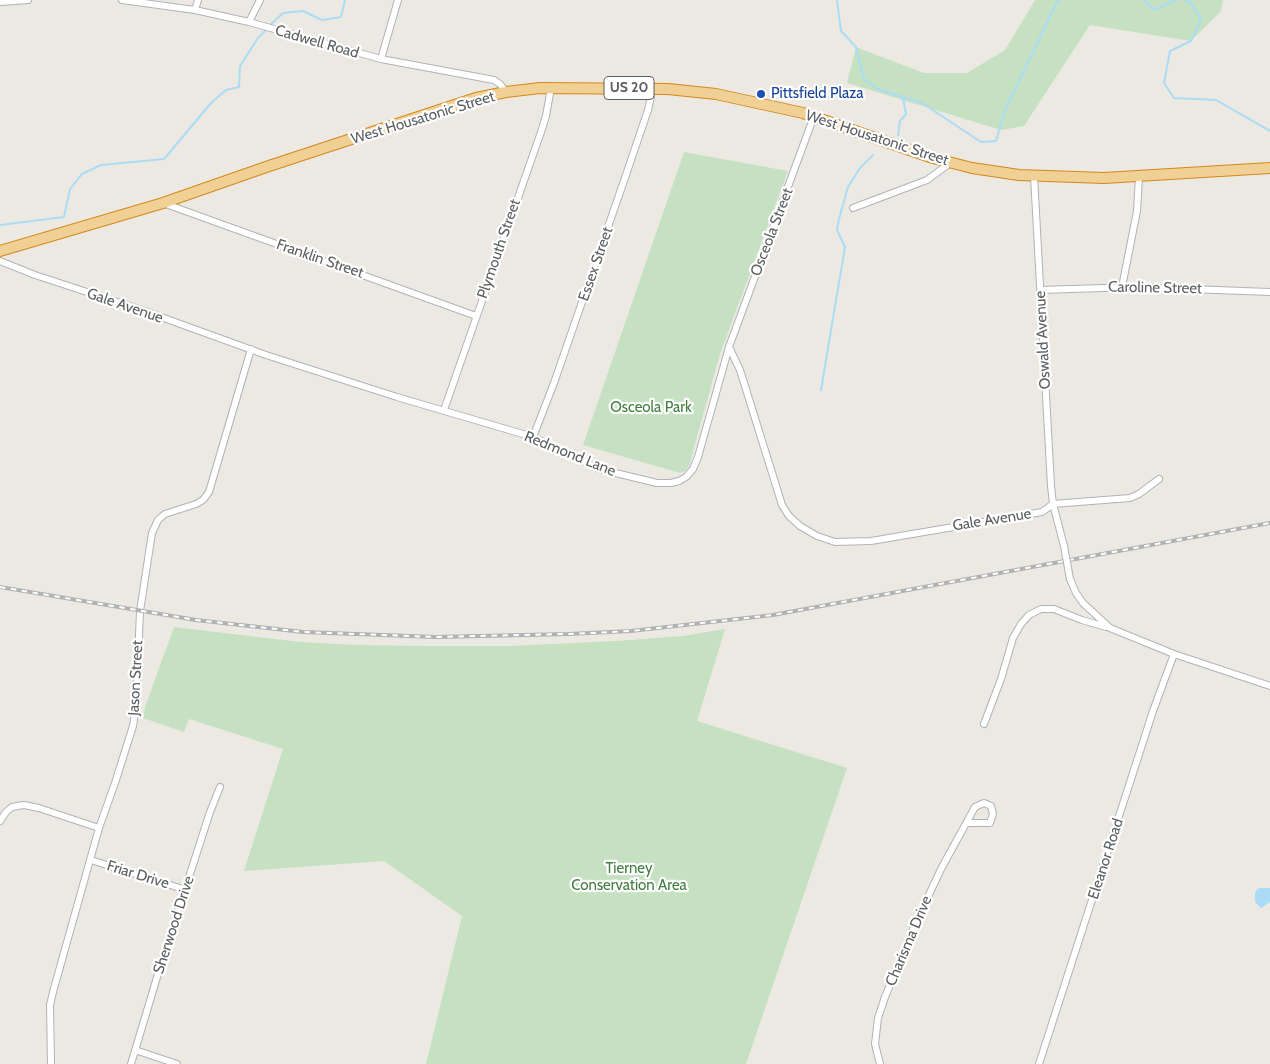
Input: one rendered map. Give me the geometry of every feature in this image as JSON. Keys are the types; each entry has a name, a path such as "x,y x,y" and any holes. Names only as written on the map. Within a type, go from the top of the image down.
{"highway":[{"name":"West Housatonic Street","path":"0,251 163,203 476,98 506,92 551,88 651,88 716,94 814,116 893,145 950,162 993,171 1034,176 1140,177 1270,168"}],"street":[{"path":"0,2 28,0"},
{"name":"Cadwell Road","path":"122,0 195,10 249,22 381,59 494,80 506,92"},
{"path":"195,10 198,0"},
{"path":"249,22 260,0"},
{"path":"381,59 398,0"},
{"name":"Plymouth Street","path":"444,410 542,132 551,88"},
{"name":"Essex Street","path":"532,437 554,383 631,162 648,110 651,88"},
{"name":"Osceola Street","path":"729,347 814,116"},
{"path":"853,208 927,180 950,162"},
{"name":"Oswald Avenue","path":"1034,176 1053,504"},
{"path":"1122,287 1137,211 1140,177"},
{"name":"Franklin Street","path":"163,203 476,316"},
{"name":"Gale Avenue","path":"0,261 35,275 139,309 251,349"},
{"name":"Caroline Street","path":"1040,290 1122,287 1270,292"},
{"name":"Redmond Lane","path":"251,349 346,381 532,437 610,472 662,483 671,483 683,480 689,475 696,462 729,347"},
{"name":"Gale Avenue","path":"729,347 742,375 782,504 792,519 811,533 829,541 848,543 880,540 1042,512 1053,504 1130,498 1160,479"},
{"name":"Jason Street","path":"51,1064 50,1005 53,992 99,828 133,726 136,707 140,615 152,533 158,520 165,514 196,504 203,500 209,492 251,349"},
{"path":"1053,504 1070,579 1076,593 1083,603 1110,628"},
{"path":"984,724 1001,679 1013,638 1029,615 1041,609 1054,609 1110,628 1174,654 1270,686"},
{"name":"Eleanor Road","path":"1039,1064 1153,711 1174,654"},
{"name":"Sherwood Drive","path":"131,1064 161,964 210,812 220,787"},
{"path":"0,821 12,807 24,805 39,808 99,828"},
{"name":"Charisma Drive","path":"880,1064 875,1050 875,1034 885,997 926,900 967,823"},
{"name":"Friar Drive","path":"91,860 186,890"},
{"path":"135,1050 177,1064"}],"green space":[{"path":"1035,0 1223,0 1221,11 1191,41 1090,25 1024,126 1001,130 847,83 856,47 924,73 967,73 1005,50"},
{"name":"Osceola Park","path":"684,152 788,171 720,354 689,466 680,473 583,445"},
{"name":"Tierney Conservation Area","path":"174,627 300,642 427,646 510,646 615,641 683,636 725,629 697,721 847,768 746,1064 426,1064 462,916 384,861 244,871 283,749 189,719 184,732 143,718 145,707"}],"water":[{"path":"1259,888 1270,888 1270,902 1261,908 1255,902 1255,892"}],"waterway":[{"path":"270,25 283,13 303,11 322,20 341,17 345,0"},
{"path":"837,0 841,31 856,47 864,79 877,89 922,103 981,142 996,141 1005,110 1059,0"},
{"path":"1144,0 1154,10 1175,0"},
{"path":"1185,0 1191,3 1201,20 1191,41 1170,51 1164,83 1174,98 1216,100 1270,131"},
{"path":"0,225 64,217 70,189 82,174 101,165 164,159 212,102 226,90 239,87 240,66 258,38 267,29"},
{"path":"898,135 900,121 906,114 903,98"},
{"path":"821,390 845,247 837,230 839,219 848,187 860,168 873,155"}],"railway":[{"path":"0,587 196,620 303,632 436,637 631,631 773,615 1270,523"}],"place":[{"name":"Pittsfield Plaza","path":"761,94"}]}
